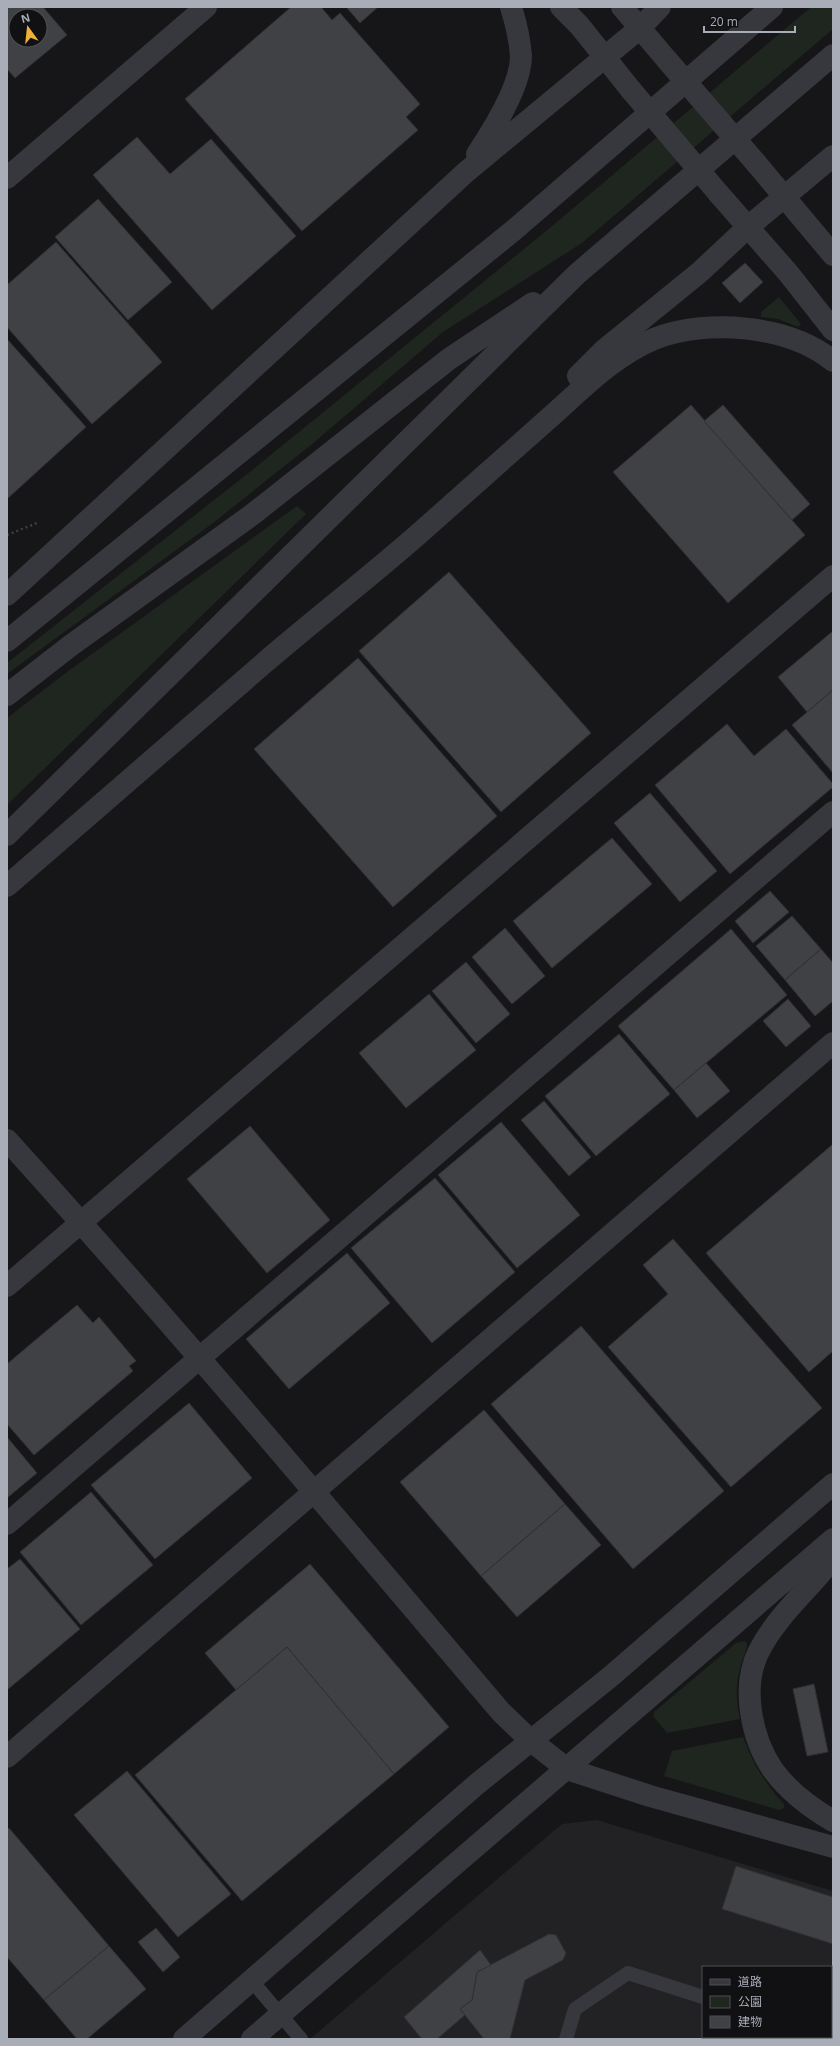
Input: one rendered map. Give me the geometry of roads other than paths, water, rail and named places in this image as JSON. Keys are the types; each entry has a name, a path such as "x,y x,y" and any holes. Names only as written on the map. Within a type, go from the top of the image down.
{"street":[{"path":"7,178 206,7"},
{"path":"466,172 494,128 514,86 521,56 511,7"},
{"path":"561,7 748,227 833,330"},
{"path":"622,7 833,255"},
{"path":"7,595 466,172 605,58 640,28 660,7"},
{"path":"7,641 514,230 772,7"},
{"path":"7,835 577,274 833,55"},
{"path":"419,534 474,470 552,402 604,350 700,272 748,227 833,156"},
{"path":"7,695 70,646 253,514 449,359 577,274"},
{"path":"7,886 264,664 419,534 610,366 628,353 657,338 674,332 708,327 757,330 801,342 833,361"},
{"path":"7,1286 833,576"},
{"path":"7,1524 833,812"},
{"path":"7,1757 833,1043"},
{"path":"7,1140 81,1222 501,1712 530,1740 567,1768 650,1796 833,1846"},
{"path":"184,2039 530,1740 610,1676 833,1484"},
{"path":"252,2039 833,1539"},
{"path":"833,1558 816,1581 789,1609 764,1642 754,1664 750,1678 752,1714 760,1744 773,1770 808,1804 833,1821"}],"lane":[{"path":"566,2039 575,2009 628,1973 702,1997"},
{"path":"252,1981 301,2039"}]}
